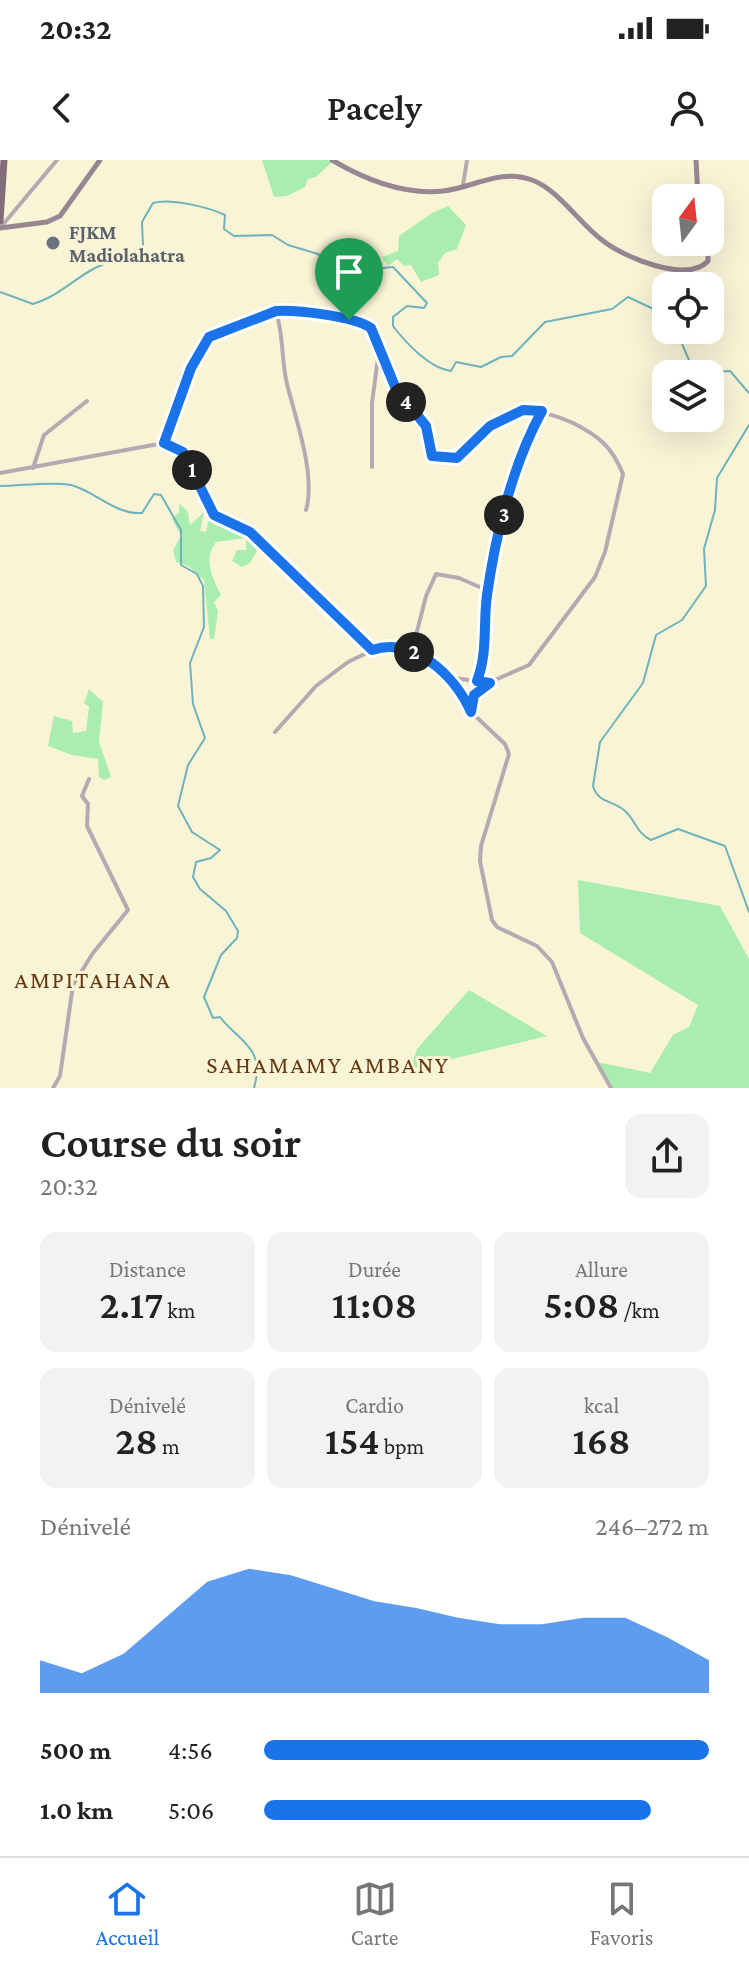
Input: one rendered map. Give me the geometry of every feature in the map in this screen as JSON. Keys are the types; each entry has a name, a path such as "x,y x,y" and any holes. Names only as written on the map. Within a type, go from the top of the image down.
{"main road":[{"path":"0,221 4,160"}],"street":[{"path":"0,228 57,160"},
{"path":"0,228 56,219 100,160"},
{"path":"332,160 398,188 443,191 507,176 534,180 603,242 679,272 702,268 708,256"},
{"path":"463,185 467,160"},
{"path":"696,160 697,184"},
{"path":"276,311 284,341 286,382 310,489 306,510"},
{"path":"164,443 191,368 209,337 276,311 297,311 366,324 380,346 396,389 426,426 432,456 457,458 490,426 523,410 542,411 604,441 623,474 623,486 595,577 529,665 490,683 474,695 471,712"},
{"path":"372,467 372,403 380,346"},
{"path":"33,468 44,435 87,401"},
{"path":"477,681 486,648 488,590 515,467 542,411"},
{"path":"0,473 164,443 183,452 214,515 250,532 372,650"},
{"path":"412,651 426,596 436,574 459,578 488,590"},
{"path":"275,732 316,686 348,662 372,650 412,651 447,673 490,683"},
{"path":"447,673 471,712 505,744 509,754 481,846 480,861 492,920 497,927 537,946 552,962 583,1038 611,1088"},
{"path":"53,1088 60,1076 73,985 93,953 128,910 87,826 88,804 82,796 89,779"}],"green space":[{"path":"262,160 332,162 316,177 308,179 305,187 287,196 274,197"},
{"path":"448,206 466,225 457,249 445,253 438,263 439,275 421,282 411,265 404,266 397,259 388,266 382,257 398,251 399,236"},
{"path":"179,503 188,512 190,525 204,512 200,531 206,532 210,514 242,529 260,545 250,563 242,567 232,561 237,550 246,550 246,538 216,542 212,549 210,568 221,595 214,602 218,611 214,639 210,639 204,580 188,566 176,562 173,550 181,536 172,519 179,512"},
{"path":"89,689 103,702 99,742 111,777 104,780 99,777 98,759 72,755 48,746 54,716 72,721 73,733 86,731 89,707 84,703"},
{"path":"578,880 720,906 749,959 749,1088 612,1088 597,1062 650,1073 673,1035 689,1027 698,1005 580,933"},
{"path":"469,990 547,1036 410,1069 417,1049"}],"waterway":[{"path":"0,292 33,304 50,297 95,268 132,254 143,246 142,222 153,203 169,202 218,212 225,215 224,229 234,236 272,235 288,245 318,254 330,266 344,272 393,267 427,303 424,308 407,306 393,317 393,326 426,360 451,371 456,362 481,367 501,357 512,356 545,322 612,309 628,297 652,308"},
{"path":"682,344 692,367 708,372 730,371 749,393"},
{"path":"749,425 717,478 715,510 704,549 706,586 682,620 656,635 643,683 600,742 593,786 602,798 624,810 642,834 651,840 678,829 725,846 749,912"},
{"path":"0,486 71,485 132,513 142,513 154,494 161,495 181,530 181,565 197,574 203,586 204,627 190,663 193,704 205,738 188,765 178,806 192,832 220,850 211,858 196,862 193,877 200,889 226,911 238,931 237,938 221,955 204,997 213,1018 220,1017 253,1054 257,1074 254,1088"}],"place":[{"name":"FJKM Madiolahatra","path":"53,243"}],"district":[{"name":"AMPITAHANA","path":"93,979"},
{"name":"SAHAMAMY AMBANY","path":"328,1064"}],"route":[{"path":"276,311 297,311 349,320 371,328 396,389 426,426 432,456 446,460 457,458 490,426 523,410 542,411 515,467 488,590 486,648 477,681 490,683 474,695 471,712 447,673 412,651 372,650 356,631 250,532 214,515 183,452 164,443 191,368 209,337 276,311"}]}
